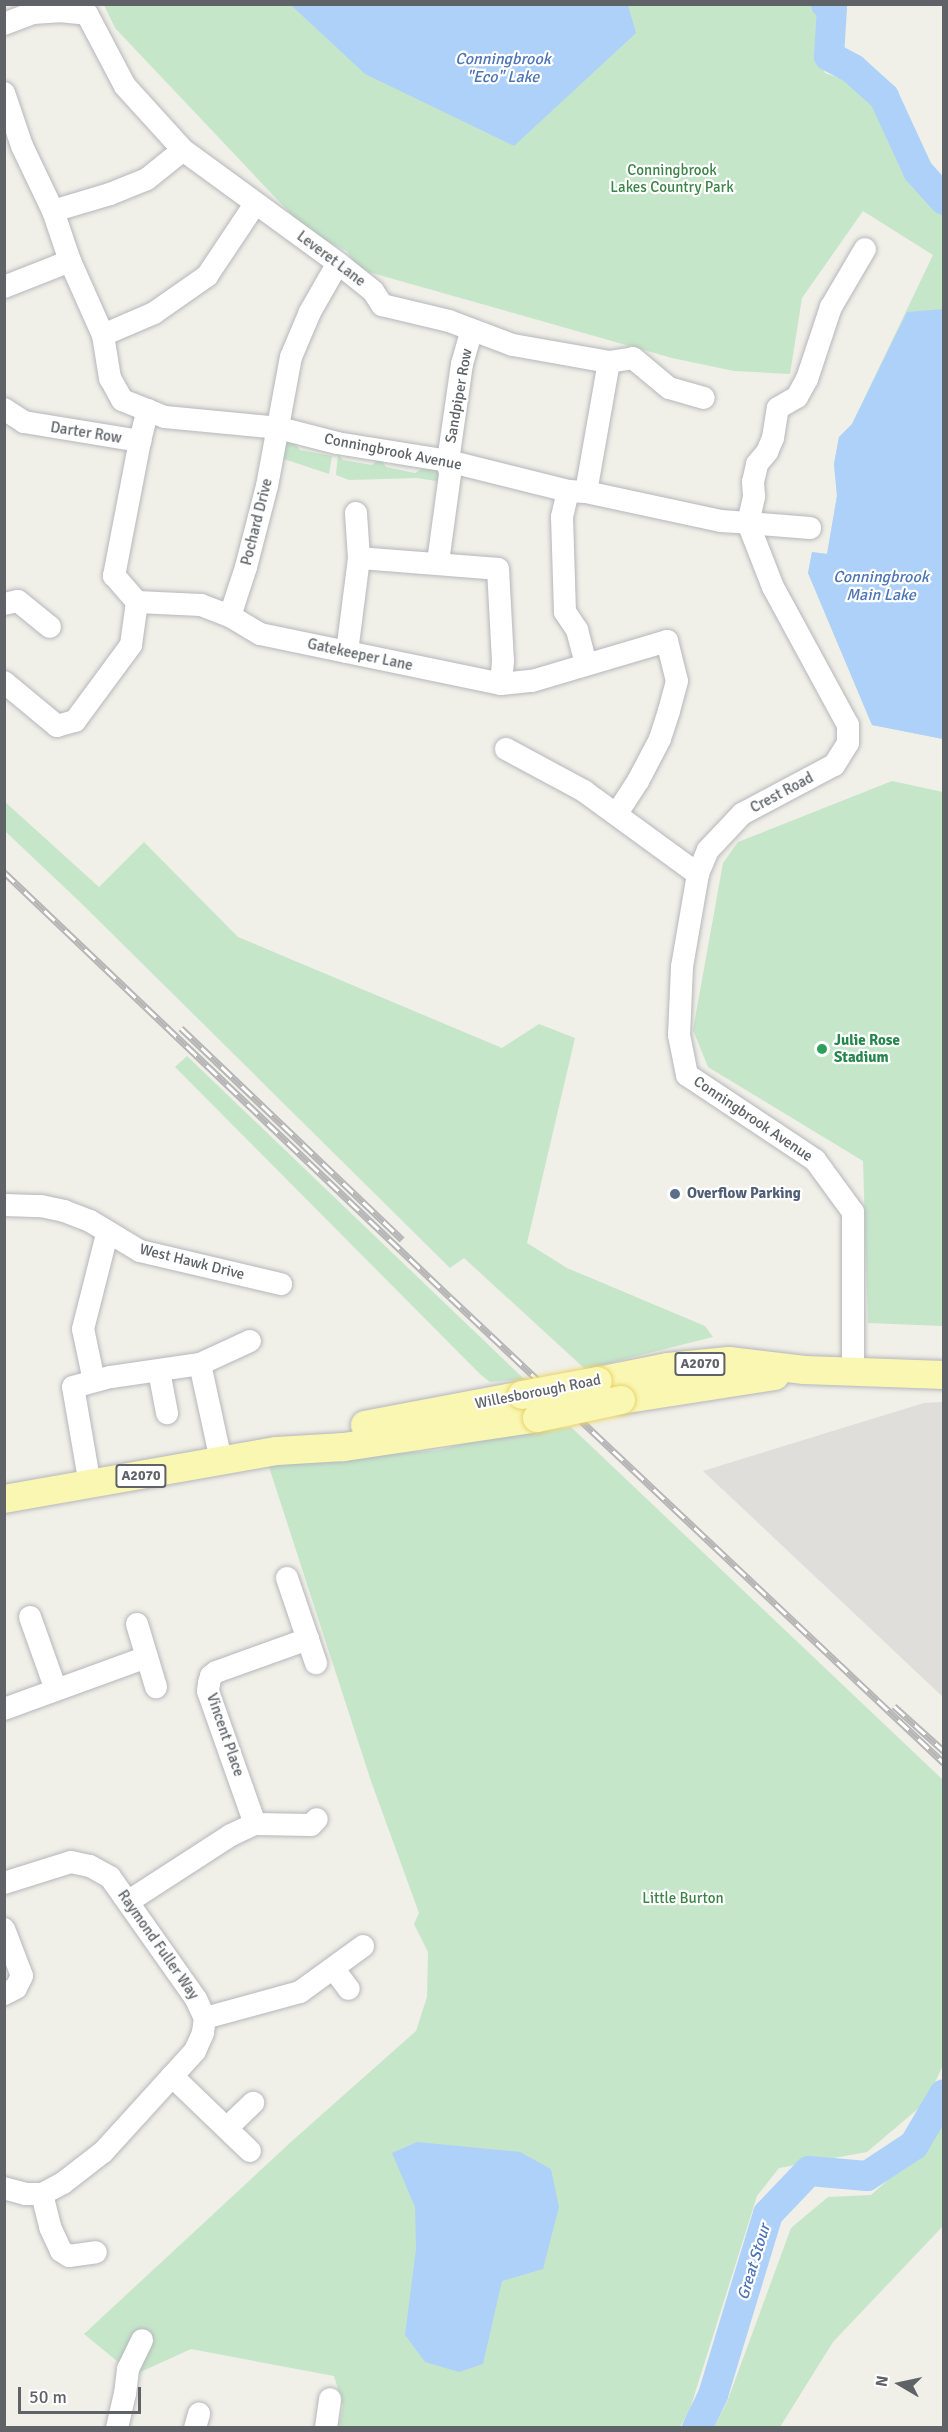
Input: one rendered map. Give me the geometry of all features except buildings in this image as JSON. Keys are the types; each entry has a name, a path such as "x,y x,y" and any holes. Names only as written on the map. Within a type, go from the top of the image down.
{"main road":[{"name":"Willesborough Road","path":"4,1499 277,1450 344,1447 529,1406 598,1381 668,1367 729,1361 804,1370 944,1375"},
{"name":"Willesborough Road","path":"529,1406 621,1400 762,1379 804,1370"}],"street":[{"name":"Leveret Lane","path":"4,24 33,13 59,11 87,14 125,86 183,150 338,263 373,291 382,305 449,321 513,345 609,362 633,358 669,388 704,398"},
{"name":"Conningbrook Avenue","path":"4,93 13,149 53,211 70,261 103,335 110,378 122,400 165,417 279,428 337,443 448,461 721,521 810,528"},
{"path":"53,211 110,195 147,179 183,150"},
{"path":"103,335 154,313 207,276 255,204"},
{"path":"748,523 757,464 767,452 773,438 778,408 797,397 807,379 831,306 865,249"},
{"path":"4,287 70,261"},
{"name":"Pochard Drive","path":"230,616 246,567 267,486 291,357 310,312 338,263"},
{"name":"Sandpiper Row","path":"438,562 450,474 448,461 462,363 472,330"},
{"path":"586,664 577,630 565,612 562,517 577,491 609,362"},
{"name":"Darter Row","path":"4,409 24,422 140,441 148,410"},
{"path":"4,681 57,726 75,721 131,645 137,602 114,576 140,441"},
{"path":"347,652 359,558 356,513"},
{"name":"Crest Road","path":"698,874 708,850 742,814 834,765 848,743 848,725 773,587 748,523"},
{"path":"359,558 438,562 498,569 503,661 501,684"},
{"path":"4,604 18,601 50,627"},
{"name":"Gatekeeper Lane","path":"137,602 201,605 230,616 260,634 501,684 532,681 667,641 677,681 660,739 617,813"},
{"path":"506,749 584,791 698,874"},
{"name":"Conningbrook Avenue","path":"698,874 682,967 679,1035 687,1075 815,1160 853,1212 852,1372"},
{"name":"West Hawk Drive","path":"4,1205 41,1206 64,1211 90,1221 107,1234 140,1251 281,1284"},
{"path":"94,1381 83,1329 107,1234"},
{"path":"90,1485 73,1387 94,1381 200,1364 250,1341"},
{"path":"200,1364 221,1460"},
{"path":"159,1371 167,1413"},
{"path":"287,1578 316,1662"},
{"path":"30,1617 56,1690"},
{"path":"137,1624 156,1687"},
{"name":"Vincent Place","path":"255,1824 208,1691 211,1676 216,1672 308,1639"},
{"path":"4,1709 87,1681 106,1670 147,1658"},
{"path":"129,1901 231,1835 255,1824 311,1825 317,1819"},
{"name":"Raymond Fuller Way","path":"4,1883 63,1863 79,1863 110,1877 196,1999 205,2018 195,2051 103,2152 63,2183 42,2194"},
{"path":"4,1929 22,1976 16,1988 4,1994"},
{"name":"Raymond Fuller Way","path":"205,2018 300,1992 363,1946"},
{"path":"333,1968 349,1989"},
{"path":"172,2076 228,2127 250,2151"},
{"path":"228,2127 253,2103"},
{"path":"4,2188 26,2194 42,2194 50,2227 60,2251 69,2256 96,2252"},
{"path":"117,2427 126,2394 128,2369 142,2340"},
{"path":"326,2427 330,2399"}],"shaded area":[{"path":"944,1402 943,1697 703,1471 924,1403"}],"green space":[{"name":"Conningbrook Lakes Country Park","path":"811,4 824,27 819,59 825,73 868,88 907,170 927,198 943,204 943,739 872,725 808,573 812,552 827,554 837,496 834,464 839,437 852,424 933,255 863,211 802,298 790,374 734,371 672,358 358,269 347,251 306,230 115,28 104,5"},
{"path":"282,444 295,444 300,450 332,456 329,474 278,457"},
{"path":"338,454 343,460 372,465 377,461 382,461 386,467 415,473 425,467 441,472 442,482 417,478 349,480 336,475"},
{"name":"Julie Rose Stadium","path":"892,781 943,792 943,1326 868,1323 863,1161 708,1067 693,1030 723,863 738,842"},
{"path":"4,801 99,887 144,842 238,937 502,1048 539,1024 575,1038 527,1243 567,1268 705,1326 713,1337 585,1369 464,1258 450,1268 82,904 5,831"},
{"path":"187,1056 524,1379 490,1382 481,1375 175,1067"},
{"name":"Little Burton","path":"571,1427 943,1780 943,2065 926,2102 867,2152 779,2168 757,2196 690,2409 680,2427 339,2427 343,2406 334,2376 191,2349 134,2375 84,2334 292,2141 416,2031 427,1997 428,1952 414,1924 419,1913 371,1781 268,1464 439,1450 483,1439"},
{"path":"943,2116 943,2226 833,2342 780,2427 714,2427 727,2402 791,2228 828,2197 871,2195 924,2148"}],"water":[{"name":"Conningbrook \"Eco\" Lake","path":"291,5 628,5 636,33 514,146 365,74"},
{"name":"Conningbrook Main Lake","path":"944,309 943,739 872,725 808,573 812,552 827,554 837,496 834,464 839,437 852,424 907,312"},
{"path":"417,2142 520,2152 551,2169 559,2207 543,2269 502,2281 483,2364 459,2372 425,2362 405,2335 416,2249 415,2207 392,2153"}],"waterway":[{"name":"Great Stour","path":"826,4 832,8 829,56 853,69 884,97 918,171 944,200"},
{"name":"Great Stour","path":"697,2428 713,2395 768,2214 809,2171 867,2176 914,2145 944,2094"}],"railway":[{"path":"4,872 944,1763"},
{"path":"181,1028 402,1239"},
{"path":"894,1706 944,1751"}],"place":[{"name":"Julie Rose Stadium","path":"822,1049"},
{"name":"Overflow Parking","path":"675,1194"}]}
